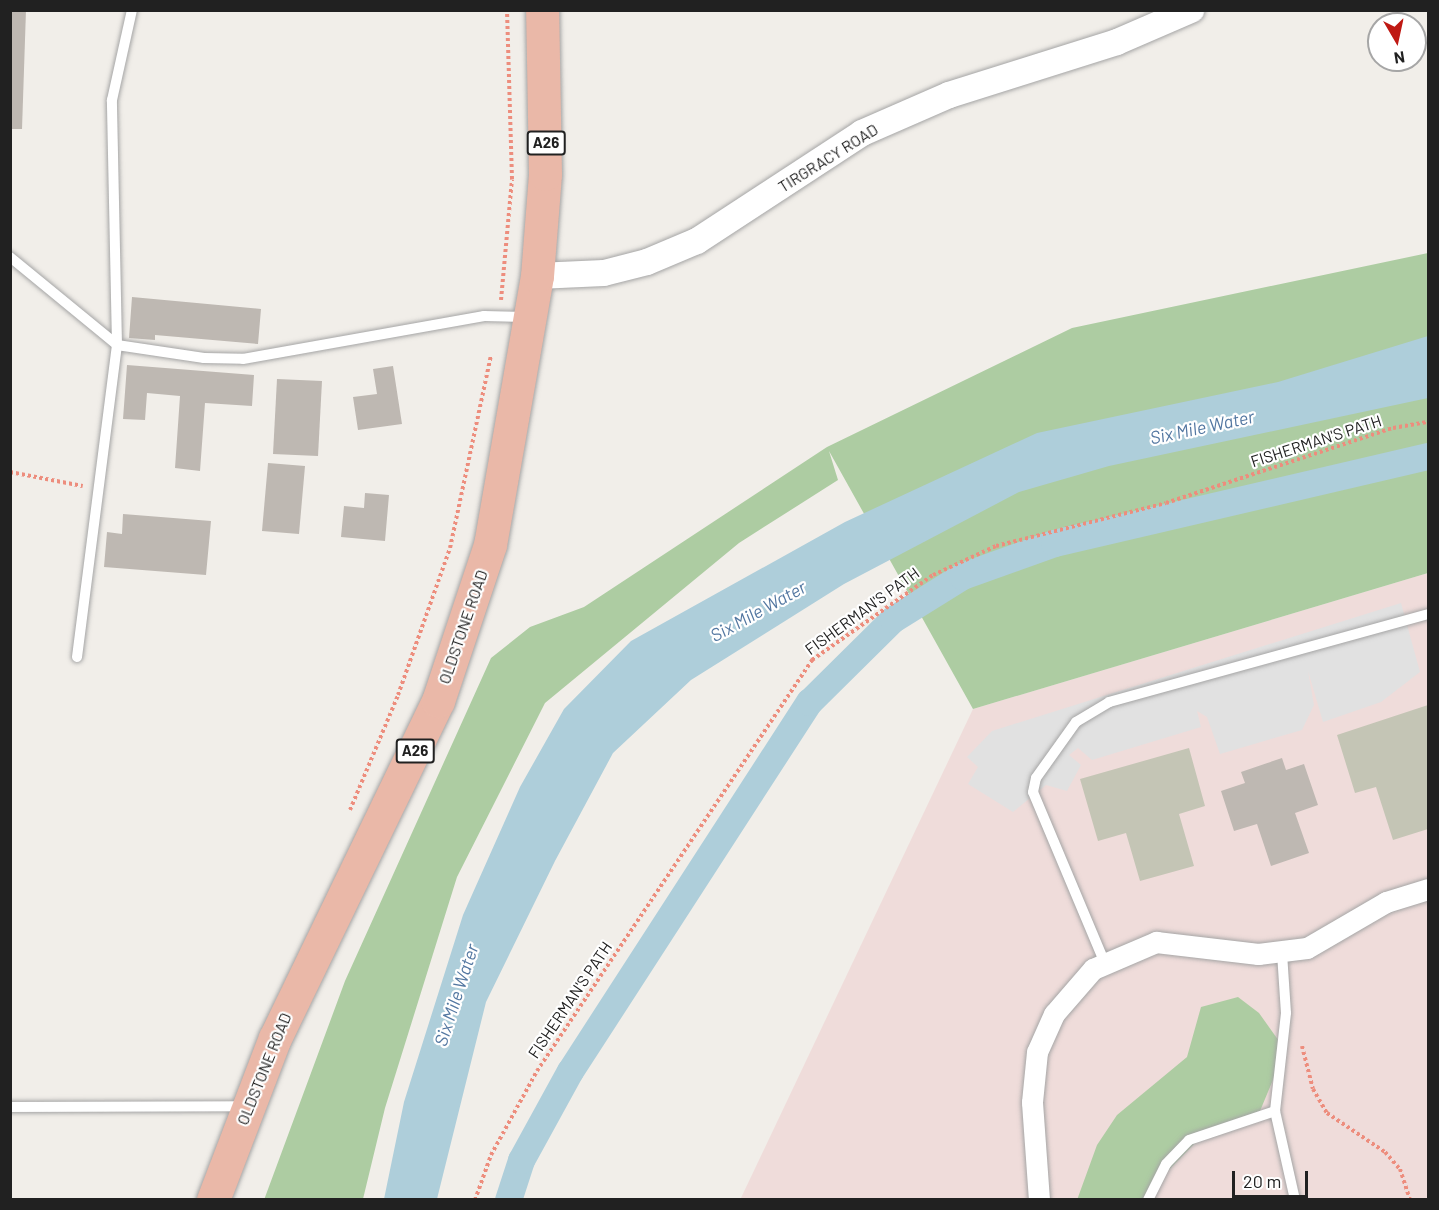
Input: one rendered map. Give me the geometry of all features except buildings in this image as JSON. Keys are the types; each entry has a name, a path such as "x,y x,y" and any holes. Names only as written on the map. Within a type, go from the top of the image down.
{"highway":[{"name":"OLDSTONE ROAD","path":"213,1200 274,1038 408,768 467,624 507,465 532,317 545,174 542,10"}],"street":[{"name":"TIRGRACY ROAD","path":"537,276 604,273 647,262 697,241 862,133 949,95 1117,42 1191,10"},
{"path":"1039,1200 1032,1102 1037,1052 1054,1014 1104,961 1140,946 1173,941 1282,953 1307,948 1386,902 1428,890"}],"lane":[{"path":"76,657 101,489 117,345 112,99 132,10"},
{"path":"10,257 117,345 243,359 499,316 532,317"},
{"path":"1104,961 1033,792 1036,778 1076,722 1109,702 1428,614"},
{"path":"1282,953 1286,1013 1275,1111 1295,1200"},
{"path":"10,1107 248,1106"},
{"path":"1148,1200 1166,1164 1189,1140 1275,1111"}],"path":[{"path":"345,822 398,695 450,548 499,316 512,179 507,10"},
{"name":"FISHERMAN'S PATH","path":"475,1200 491,1155 537,1071 812,660 933,575 996,546 1166,503 1428,422"},
{"path":"10,472 101,489"},
{"path":"1302,1040 1319,1102 1327,1113 1385,1152 1400,1169 1410,1200"}],"shaded area":[{"path":"1428,573 1428,1199 740,1200 973,709"},
{"path":"1401,603 1420,672 1381,702 1323,722 1308,671 1314,705 1302,730 1220,754 1207,717 1197,711 1201,727 1092,760 1078,748 1069,755 1081,765 1067,791 1046,785 1013,812 968,784 978,767 967,757 992,731"},
{"path":"1428,705 1428,829 1393,840 1376,787 1355,793 1337,735"},
{"path":"1189,748 1205,806 1179,814 1194,866 1140,881 1126,833 1098,841 1080,779"}],"green space":[{"path":"1428,253 1428,573 973,709 829,451 838,480 739,543 545,703 457,877 385,1108 363,1199 264,1200 345,981 491,658 530,627 584,607 827,447 1072,328"},
{"path":"1238,997 1259,1013 1279,1041 1275,1075 1260,1111 1199,1139 1158,1181 1152,1199 1077,1200 1097,1145 1117,1115 1187,1057 1201,1007"}],"water":[{"name":"Six Mile Water","path":"1428,336 1428,398 1109,466 1019,492 844,584 691,680 613,753 555,861 486,1002 437,1199 384,1199 404,1102 463,915 520,787 564,709 631,641 845,522 1037,433 1278,382"}],"waterway":[{"path":"508,1200 521,1160 570,1071 809,702 893,619 962,576 1054,543 1428,456"}]}
